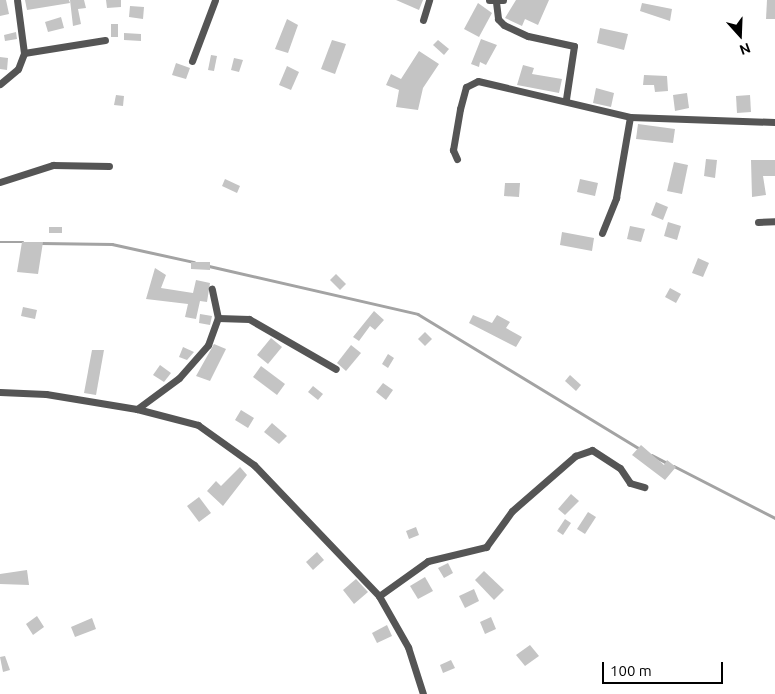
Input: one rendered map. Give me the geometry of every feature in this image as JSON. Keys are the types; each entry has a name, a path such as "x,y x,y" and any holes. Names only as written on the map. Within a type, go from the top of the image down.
{"street":[{"path":"0,84 18,70 24,52 17,0"},
{"path":"192,61 215,0"},
{"path":"423,20 429,0"},
{"path":"503,0 492,1 498,19 504,25 528,36 574,46 566,99"},
{"path":"24,52 105,40"},
{"path":"457,159 453,150 456,126 466,87 478,81 509,91 566,99 630,117 775,122"},
{"path":"602,233 616,198 630,117"},
{"path":"0,182 53,165 109,166"},
{"path":"758,222 775,221"},
{"path":"137,409 179,378 208,345 218,318 212,289"},
{"path":"218,318 249,319 336,369"},
{"path":"0,392 46,394 187,419 254,465 379,596 408,647 423,694"},
{"path":"379,596 428,561 486,547 512,511 575,456 592,450 620,468 630,483 644,486"}],"building":[{"path":"0,0 6,0 9,14 0,16"},
{"path":"25,0 69,0 70,3 27,10"},
{"path":"70,0 84,0 86,8 78,9 81,24 73,26"},
{"path":"106,0 121,0 121,7 107,8"},
{"path":"396,0 423,0 419,10"},
{"path":"516,0 549,0 538,25 525,19 522,26 505,18"},
{"path":"767,0 775,0 775,19 766,19"},
{"path":"478,3 492,13 479,37 464,29"},
{"path":"642,3 672,9 670,21 640,11"},
{"path":"130,6 144,7 143,19 129,17"},
{"path":"61,17 64,28 48,32 45,22"},
{"path":"287,19 298,25 288,53 275,49"},
{"path":"111,24 118,24 118,37 111,37"},
{"path":"600,28 628,34 624,50 597,43"},
{"path":"16,32 17,39 5,41 4,35"},
{"path":"124,33 141,34 141,41 124,40"},
{"path":"481,39 497,45 486,65 480,62 479,67 471,64"},
{"path":"332,40 346,44 335,74 321,69"},
{"path":"438,40 449,49 444,55 433,45"},
{"path":"419,51 439,64 423,88 418,110 396,107 399,90 386,85 391,74 401,79"},
{"path":"211,55 217,56 214,71 208,70"},
{"path":"0,57 8,58 7,70 0,69"},
{"path":"234,58 243,60 239,72 231,70"},
{"path":"176,63 190,68 186,79 172,75"},
{"path":"523,65 534,68 532,74 562,79 559,93 517,85"},
{"path":"287,66 299,72 291,90 279,85"},
{"path":"644,75 667,76 668,91 655,92 654,85 643,85"},
{"path":"596,88 614,93 611,107 593,103"},
{"path":"687,93 689,108 675,111 673,95"},
{"path":"116,95 124,96 123,106 114,105"},
{"path":"750,95 751,112 737,113 736,96"},
{"path":"638,124 675,129 673,143 636,139"},
{"path":"706,159 717,160 715,178 704,176"},
{"path":"751,160 775,160 775,176 763,176 766,195 752,197"},
{"path":"674,162 688,165 682,194 667,191"},
{"path":"225,179 240,186 237,193 222,186"},
{"path":"580,179 598,183 595,196 577,192"},
{"path":"505,183 520,183 519,197 504,196"},
{"path":"656,202 668,207 663,220 651,215"},
{"path":"668,222 681,226 677,240 664,236"},
{"path":"630,226 645,229 641,242 627,239"},
{"path":"49,227 62,227 62,233 49,233"},
{"path":"562,232 594,238 592,251 560,245"},
{"path":"22,242 43,242 38,274 17,272"},
{"path":"698,258 709,263 703,277 692,273"},
{"path":"191,262 210,262 210,270 191,269"},
{"path":"155,268 166,275 161,288 193,293 196,280 210,283 207,302 200,301 196,319 185,317 188,304 146,299"},
{"path":"336,274 346,284 340,290 330,280"},
{"path":"670,288 681,294 676,303 665,297"},
{"path":"23,307 37,310 35,319 21,316"},
{"path":"374,311 384,320 375,330 370,326 359,341 353,337"},
{"path":"200,314 212,316 210,325 199,323"},
{"path":"473,315 492,323 497,315 510,322 506,328 522,337 516,347 469,323"},
{"path":"425,332 432,339 425,346 418,339"},
{"path":"271,338 282,347 268,364 257,355"},
{"path":"214,344 226,349 210,381 196,376"},
{"path":"351,345 361,353 346,371 337,363"},
{"path":"183,347 194,352 187,360 179,357"},
{"path":"92,350 104,350 96,395 84,393"},
{"path":"388,354 394,358 388,368 382,364"},
{"path":"160,365 171,373 164,382 153,375"},
{"path":"261,366 285,384 277,395 253,377"},
{"path":"570,375 581,385 576,391 565,381"},
{"path":"383,383 393,390 386,400 376,392"},
{"path":"313,386 323,394 318,400 308,392"},
{"path":"241,410 254,418 248,428 235,420"},
{"path":"272,423 287,436 279,444 264,432"},
{"path":"641,445 664,465 667,460 676,467 665,480 632,455"},
{"path":"240,467 247,475 223,506 207,491 216,481 221,486"},
{"path":"571,494 579,501 565,515 558,509"},
{"path":"199,497 211,513 199,522 187,506"},
{"path":"588,512 596,517 585,534 577,529"},
{"path":"565,519 571,523 563,535 557,531"},
{"path":"416,527 419,535 409,539 406,531"},
{"path":"317,552 324,560 313,570 306,562"},
{"path":"448,563 453,573 444,578 438,568"},
{"path":"27,570 29,585 0,584 0,574"},
{"path":"484,571 504,590 494,600 475,580"},
{"path":"425,577 433,591 418,599 410,586"},
{"path":"356,579 368,592 354,604 343,590"},
{"path":"474,589 479,601 465,608 459,596"},
{"path":"37,616 44,627 33,635 26,624"},
{"path":"491,617 496,629 485,634 480,622"},
{"path":"92,618 96,629 75,637 71,627"},
{"path":"387,625 392,636 377,643 372,633"},
{"path":"530,645 539,656 525,666 516,655"},
{"path":"5,656 10,670 3,672 0,657"},
{"path":"451,660 455,668 443,673 440,665"}],"waterway":[{"path":"0,242 23,242"},
{"path":"41,243 112,244 194,262"},
{"path":"209,266 418,314 640,449"},
{"path":"652,455 667,463"},
{"path":"674,466 775,518"}]}
